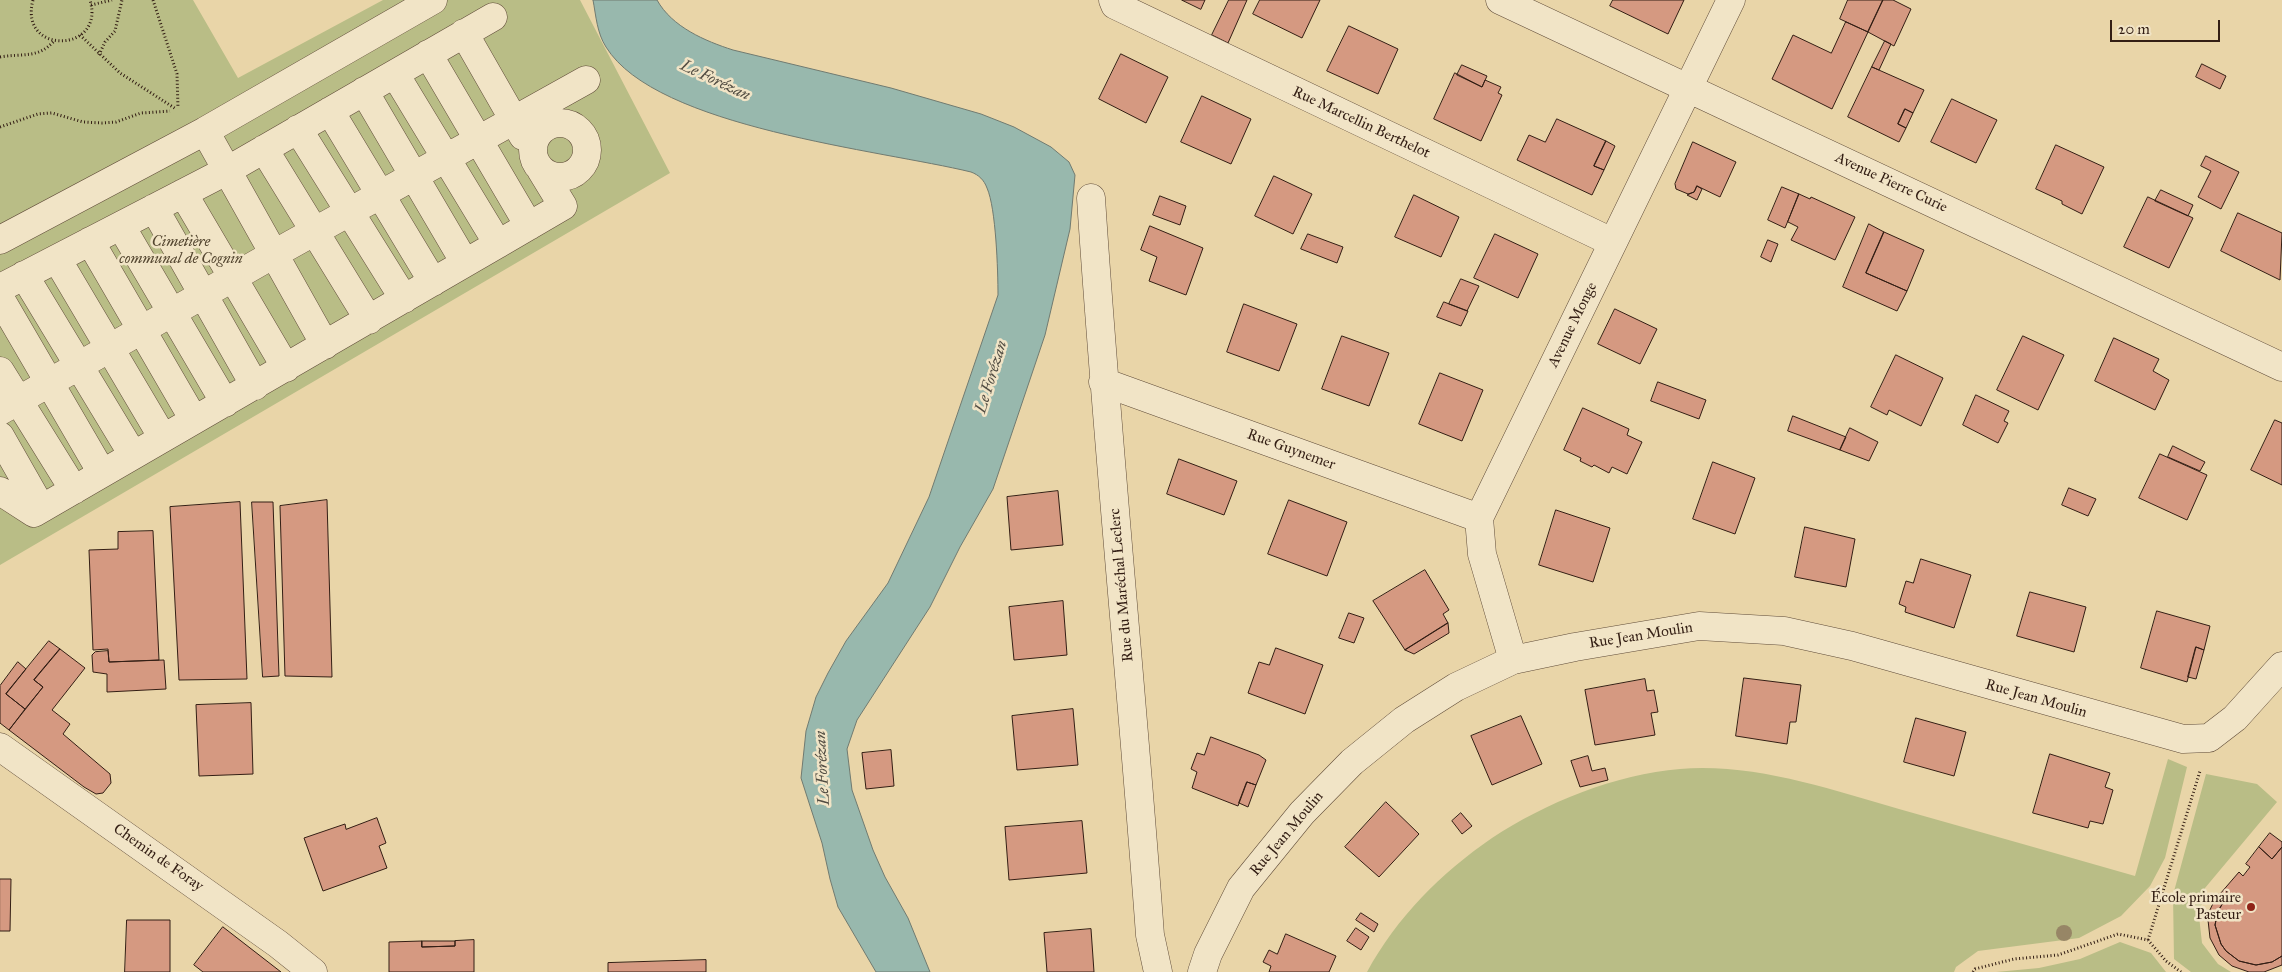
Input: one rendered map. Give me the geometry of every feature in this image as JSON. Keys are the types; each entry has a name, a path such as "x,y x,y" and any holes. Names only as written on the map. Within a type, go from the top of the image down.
{"street":[{"path":"0,240 205,131 433,0"},
{"name":"Rue Marcellin Berthelot","path":"1113,0 1116,5 1612,242"},
{"name":"Avenue Pierre Curie","path":"1500,0 2282,367"},
{"name":"Avenue Monge","path":"1479,518 1731,0"},
{"path":"0,288 228,170 493,17"},
{"path":"0,492 34,512 255,386 563,206 464,33"},
{"path":"428,54 528,226"},
{"path":"394,74 498,244"},
{"path":"9,406 380,194 586,80"},
{"path":"364,91 465,263"},
{"path":"330,111 433,282"},
{"path":"298,130 404,299"},
{"path":"205,131 325,345"},
{"path":"264,149 368,320"},
{"path":"183,194 286,368"},
{"name":"Rue du Maréchal Leclerc","path":"1090,198 1103,382 1132,688 1150,935 1158,972"},
{"path":"154,208 255,386"},
{"path":"120,226 225,403"},
{"path":"90,241 194,420"},
{"path":"57,259 163,438"},
{"path":"24,275 133,455"},
{"path":"0,298 102,474"},
{"path":"0,371 9,406 74,490"},
{"name":"Rue Guynemer","path":"1103,382 1479,518"},
{"path":"0,436 41,508"},
{"path":"1479,518 1482,554 1513,660"},
{"name":"Rue Jean Moulin","path":"1202,972 1208,954 1241,888 1302,813 1352,762 1404,720 1456,687 1513,660 1584,645 1699,626 1784,631 1852,646 2183,739 2209,738"},
{"path":"2209,738 2235,718 2282,666"},
{"name":"Chemin de Foray","path":"0,747 278,944 314,972"}],"path":[{"path":"32,0 31,13 34,25 42,35 54,41 70,40 80,35 90,22 90,0"},
{"path":"91,5 112,0"},
{"path":"99,55 115,31 122,0"},
{"path":"153,0 177,74 178,111"},
{"path":"80,35 99,55 120,72 178,111"},
{"path":"0,57 29,55 46,50 54,41"},
{"path":"0,127 38,114 52,114 83,122 102,123 116,122 141,113 178,111"},
{"path":"2148,940 2209,738"},
{"path":"1973,972 1975,969 2014,958 2058,955 2118,934 2148,940 2166,960 2181,972"}],"green space":[{"name":"Cimetière communal de Cognin","path":"0,0 193,0 238,78 383,0 580,0 670,173 0,565"},
{"path":"2168,759 2187,767 2165,858 2150,886 2121,916 2079,938 1978,951 1956,967 1954,972 1367,972 1406,915 1438,881 1473,852 1513,825 1558,802 1582,792 1631,777 1680,769 1708,768 1736,770 1791,779 2135,876"},
{"path":"2206,774 2257,784 2277,802 2205,888 2199,916 2202,943 2218,964 2231,972 2191,972 2174,959 2173,895"},
{"path":"2120,942 2151,953 2166,972 1996,972 2039,968 2080,959"}],"water":[{"name":"Le Forézan","path":"593,0 657,0 671,18 690,32 733,50 891,88 981,114 1014,127 1051,147 1069,162 1075,175 1070,229 1045,335 993,489 960,547 930,607 857,720 847,749 852,790 873,850 885,877 908,918 930,972 876,972 838,907 822,843 801,778 806,731 816,697 846,641 888,583 929,497 998,295 993,210 987,188 981,178 971,172 774,132 720,116 671,98 632,75 606,47 599,30"}],"building":[{"path":"1182,0 1205,0 1201,9"},
{"path":"1229,0 1247,0 1228,43 1212,35"},
{"path":"1260,0 1320,0 1302,38 1253,14"},
{"path":"1613,0 1684,0 1668,34 1610,6"},
{"path":"1848,0 1883,0 1868,32 1840,19"},
{"path":"1883,0 1893,0 1911,9 1894,46 1868,32"},
{"path":"1846,22 1868,32 1832,109 1772,79 1793,35 1831,53"},
{"path":"1349,26 1398,49 1378,94 1327,71"},
{"path":"1885,41 1891,44 1879,70 1872,67"},
{"path":"1121,54 1168,77 1146,123 1099,99"},
{"path":"2202,64 2226,76 2220,89 2196,77"},
{"path":"1462,65 1487,76 1482,87 1457,75"},
{"path":"1872,67 1924,90 1913,113 1905,109 1898,124 1906,128 1899,142 1848,117"},
{"path":"1455,73 1482,87 1485,80 1501,87 1498,93 1502,95 1481,141 1434,119"},
{"path":"1202,96 1251,119 1231,164 1181,142"},
{"path":"1952,99 1997,120 1976,163 1931,142"},
{"path":"1905,109 1913,113 1906,128 1898,124"},
{"path":"1557,119 1606,141 1594,166 1604,170 1592,195 1517,160 1529,135 1545,142"},
{"path":"1606,141 1615,146 1604,170 1594,166"},
{"path":"1693,142 1736,162 1720,197 1697,186 1694,192 1688,194 1676,189 1675,184"},
{"path":"2056,145 2104,167 2082,214 2062,204 2062,201 2036,189"},
{"path":"2206,156 2239,172 2221,209 2198,197 2211,171 2201,166"},
{"path":"1274,176 1312,194 1293,234 1255,216"},
{"path":"1697,186 1702,189 1697,200 1687,195 1694,192"},
{"path":"1782,187 1799,194 1785,228 1768,220"},
{"path":"2161,190 2193,205 2188,216 2155,201"},
{"path":"1799,194 1810,199 1811,197 1855,217 1835,260 1791,240 1798,227 1788,222"},
{"path":"1414,195 1459,217 1441,257 1395,237"},
{"path":"1160,196 1186,206 1180,225 1153,215"},
{"path":"2148,197 2193,218 2169,268 2124,247"},
{"path":"2238,213 2282,233 2280,280 2221,251"},
{"path":"1869,224 1884,232 1866,273 1907,291 1897,311 1843,287"},
{"path":"1150,226 1203,248 1186,295 1149,281 1157,257 1141,250"},
{"path":"1884,232 1924,250 1907,291 1866,273"},
{"path":"1308,234 1343,247 1337,263 1301,249"},
{"path":"1495,234 1538,254 1518,298 1474,278"},
{"path":"1768,240 1778,244 1771,262 1761,257"},
{"path":"1461,279 1479,286 1467,311 1449,304"},
{"path":"1444,302 1468,311 1461,326 1437,317"},
{"path":"1244,304 1297,324 1279,371 1227,352"},
{"path":"1615,309 1657,329 1640,364 1598,344"},
{"path":"1342,336 1389,353 1369,406 1322,389"},
{"path":"2023,336 2064,355 2038,410 1997,390"},
{"path":"2114,338 2159,359 2153,371 2169,380 2155,410 2095,381"},
{"path":"1896,355 1943,378 1921,426 1889,410 1887,415 1871,407"},
{"path":"1440,373 1483,390 1462,441 1419,424"},
{"path":"1658,382 1706,400 1699,419 1651,401"},
{"path":"1976,395 2009,411 2004,421 2008,423 1998,443 1963,425"},
{"path":"1583,408 1629,429 1627,435 1642,442 1627,474 1612,467 1609,473 1594,465 1592,467 1580,461 1581,458 1564,450"},
{"path":"1793,416 1846,437 1840,450 1788,431"},
{"path":"2275,420 2282,423 2282,485 2251,470"},
{"path":"1850,428 1878,442 1869,461 1840,450"},
{"path":"2173,446 2205,462 2200,471 2168,457"},
{"path":"2160,454 2207,475 2187,520 2139,498"},
{"path":"1179,459 1237,481 1224,515 1167,494"},
{"path":"1713,462 1755,478 1735,534 1693,519"},
{"path":"2069,488 2096,499 2088,516 2062,505"},
{"path":"1058,491 1063,545 1011,550 1007,497"},
{"path":"327,500 332,677 285,676 280,506"},
{"path":"1289,500 1347,522 1327,576 1268,554"},
{"path":"240,502 247,679 179,680 170,507"},
{"path":"252,502 273,502 279,676 263,677"},
{"path":"1556,510 1610,528 1593,582 1539,565"},
{"path":"1805,527 1855,539 1846,587 1795,577"},
{"path":"153,531 159,660 109,662 108,649 93,650 89,550 118,549 118,532"},
{"path":"1921,559 1971,575 1954,628 1905,612 1906,607 1899,604 1906,581 1913,583"},
{"path":"1425,570 1449,610 1443,614 1448,623 1405,650 1373,601"},
{"path":"2030,592 2086,607 2074,652 2017,636"},
{"path":"1063,601 1067,655 1014,660 1009,607"},
{"path":"2157,611 2210,626 2204,650 2196,647 2187,682 2141,668"},
{"path":"1349,613 1364,618 1354,643 1339,638"},
{"path":"1448,623 1449,633 1414,654 1405,650"},
{"path":"49,641 60,649 34,680 43,687 25,709 6,694"},
{"path":"2196,647 2204,650 2196,679 2188,677"},
{"path":"1276,648 1323,665 1305,714 1248,693 1259,662 1269,665"},
{"path":"60,649 85,668 52,710 70,724 63,734 110,774 111,783 103,793 96,794 84,787 9,730 43,687 34,680"},
{"path":"108,651 109,662 164,660 166,689 107,692 107,674 93,672 92,655 95,652"},
{"path":"18,662 26,669 6,694 25,709 9,730 0,723 0,686"},
{"path":"1744,678 1801,685 1796,722 1790,722 1787,744 1736,736"},
{"path":"1645,679 1647,691 1654,690 1658,712 1651,713 1655,735 1595,745 1585,690"},
{"path":"251,703 253,774 199,776 196,705"},
{"path":"1073,709 1078,765 1017,770 1012,716"},
{"path":"1521,716 1542,764 1492,785 1471,736"},
{"path":"1916,718 1966,732 1954,776 1904,762"},
{"path":"1211,737 1259,755 1266,760 1256,785 1247,782 1238,806 1192,788 1197,772 1191,769 1197,753 1204,755"},
{"path":"891,750 894,786 866,789 862,753"},
{"path":"2050,754 2110,773 2105,787 2113,790 2103,824 2090,821 2088,828 2033,813"},
{"path":"1588,756 1592,771 1605,768 1608,780 1580,787 1571,761"},
{"path":"1247,782 1256,785 1248,807 1239,803"},
{"path":"1386,802 1419,834 1379,877 1345,847"},
{"path":"1461,813 1472,826 1462,834 1452,821"},
{"path":"377,818 386,843 379,846 387,868 323,891 304,838 345,824 346,829"},
{"path":"1082,821 1087,873 1009,880 1005,827"},
{"path":"2270,833 2282,842 2282,847 2272,859 2259,847"},
{"name":"École primaire Pasteur","path":"2259,847 2272,859 2282,847 2282,956 2272,962 2256,965 2239,961 2226,951 2221,944 2215,925 2218,911 2226,898 2220,894 2239,872 2243,876 2250,867 2246,864"},
{"path":"0,879 11,879 10,931 0,931"},
{"path":"2218,894 2226,898 2218,911 2215,925 2221,944 2226,951 2239,961 2256,965 2272,962 2282,956 2282,965 2264,972 2249,972 2232,966 2219,955 2210,938 2208,920 2210,910"},
{"path":"1361,913 1378,924 1374,932 1356,920"},
{"path":"127,920 170,920 170,972 125,972"},
{"path":"223,927 281,972 203,972 194,965"},
{"path":"1356,928 1369,937 1361,950 1347,941"},
{"path":"1091,929 1094,972 1047,972 1044,933"},
{"path":"1286,934 1336,956 1329,972 1269,972 1271,966 1263,962 1269,950 1277,954"},
{"path":"474,940 474,972 389,972 389,942 422,941 422,947 455,946 455,941"},
{"path":"422,941 455,941 455,946 422,947"},
{"path":"706,960 706,972 608,972 608,963"}],"place":[{"name":"École primaire Pasteur","path":"2251,907"}]}
